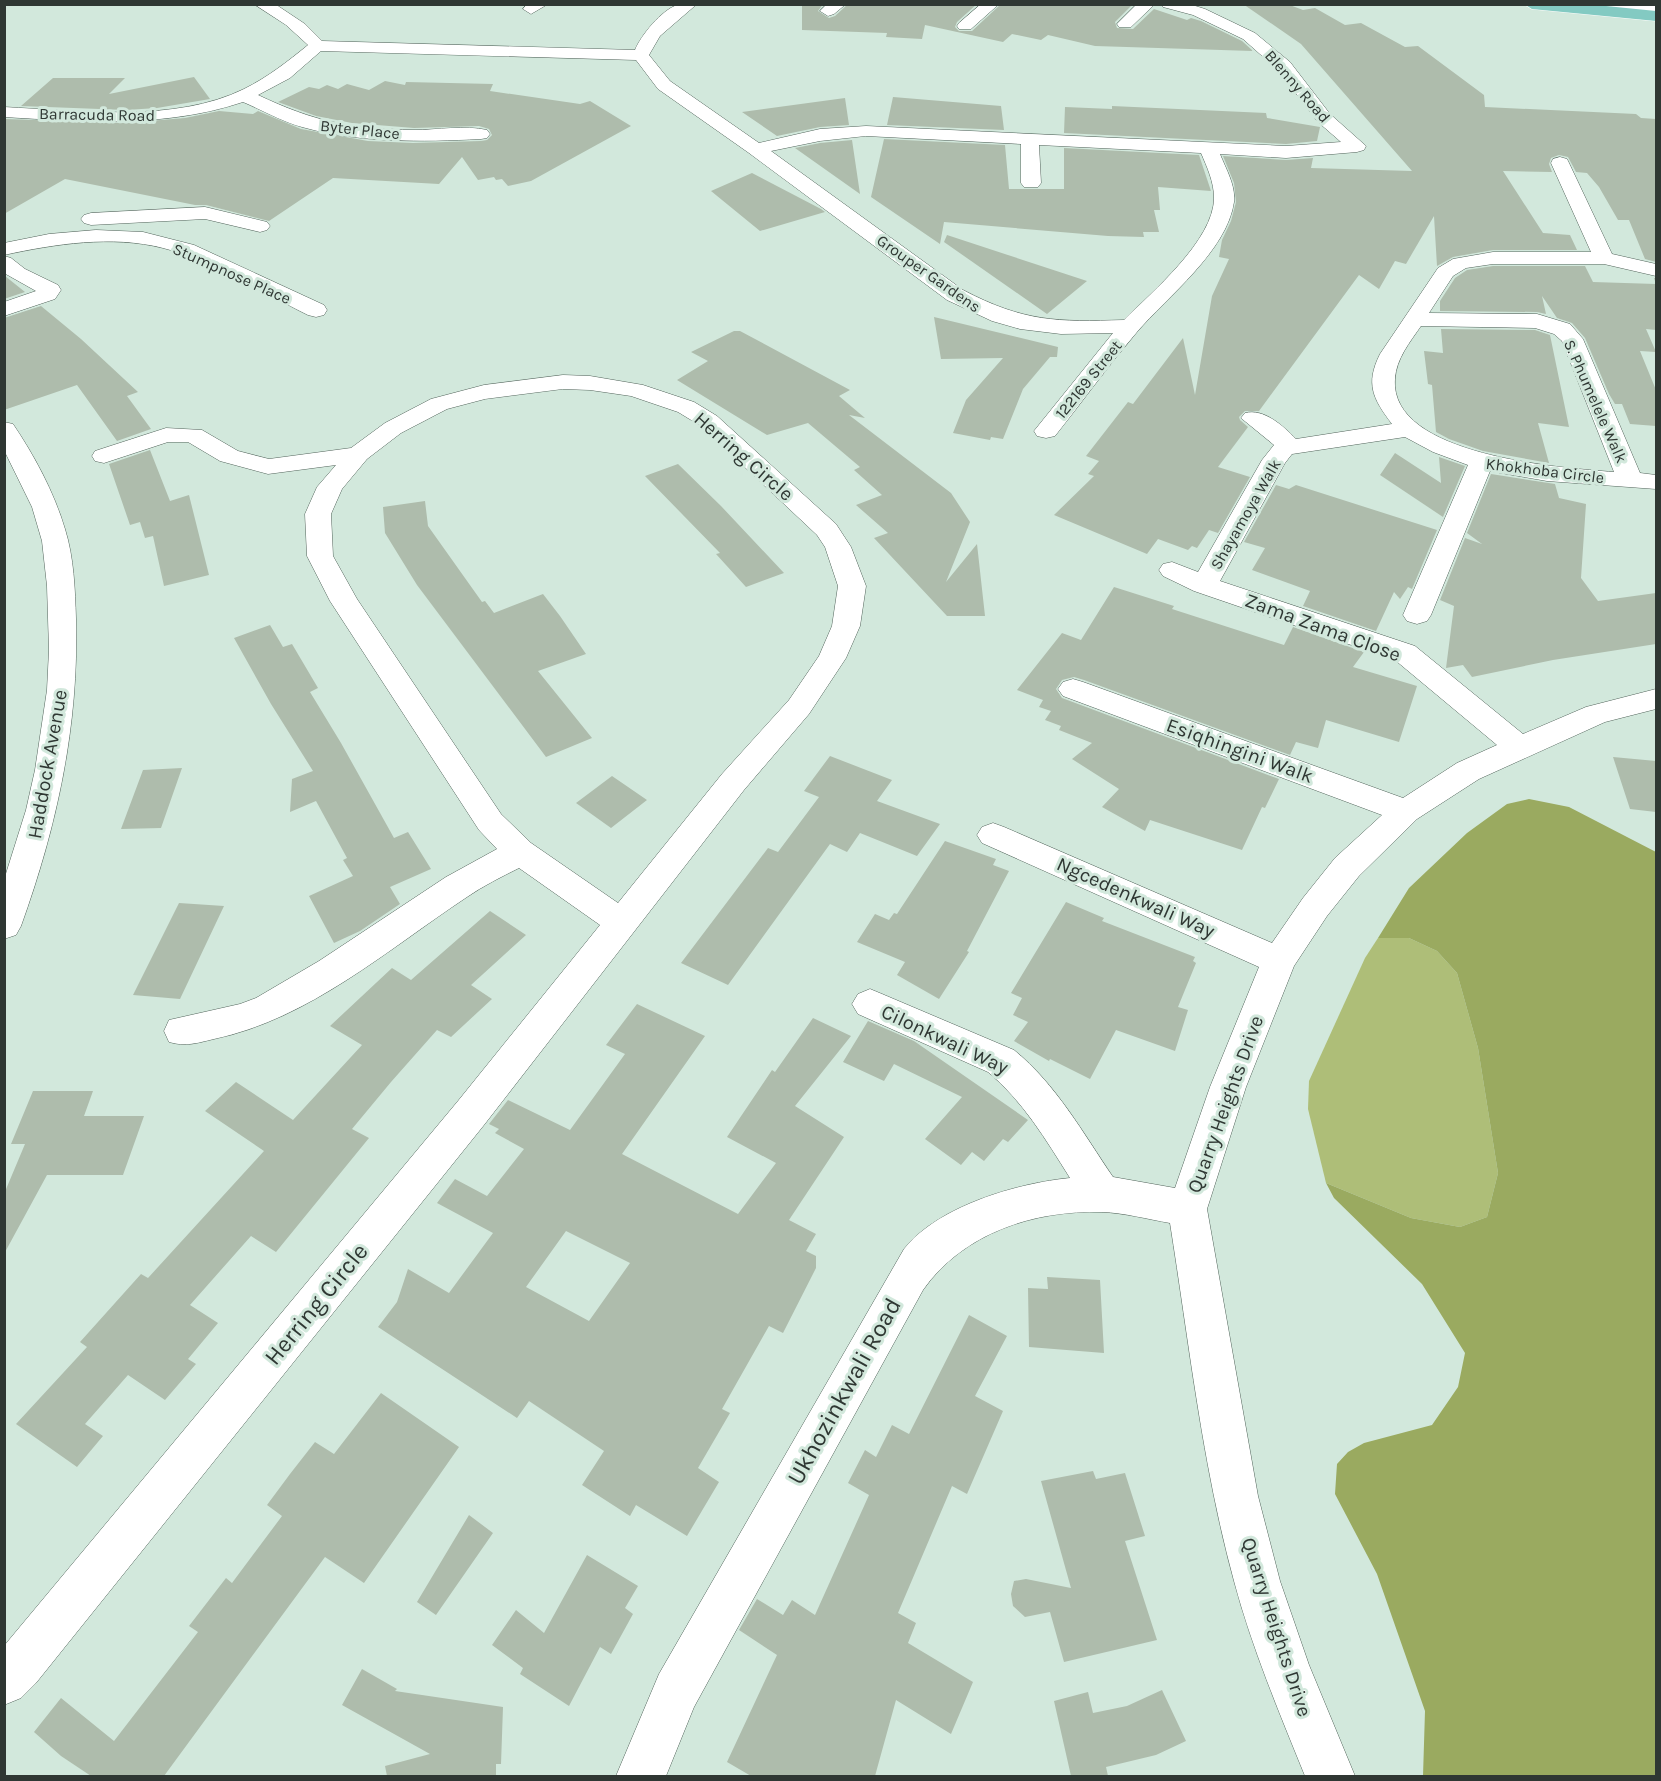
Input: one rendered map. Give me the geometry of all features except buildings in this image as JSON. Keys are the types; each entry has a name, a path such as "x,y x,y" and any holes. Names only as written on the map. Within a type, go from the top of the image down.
{"main road":[{"path":"1532,4 1656,16"}],"street":[{"path":"262,4 307,32 317,46 641,55 643,46 657,29 689,4"},
{"path":"965,26 991,4"},
{"path":"1125,24 1147,4"},
{"name":"Blenny Road","path":"1169,4 1199,12 1249,36 1284,66 1324,118 1357,146 1286,152 1208,148"},
{"path":"1616,4 1656,8"},
{"name":"Barracuda Road","path":"4,112 140,117 190,112 245,96 268,86 289,73 317,46"},
{"name":"Grouper Gardens","path":"641,55 663,84 756,148 955,295 987,313 1023,325 1042,327 1130,326"},
{"name":"Byter Place","path":"245,96 294,118 353,132 481,134"},
{"path":"756,148 820,135 858,132 1208,148 1220,178 1224,202 1216,221 1177,280 1130,326"},
{"path":"1030,139 1031,183"},
{"path":"1560,163 1604,258"},
{"path":"4,238 50,225 97,218 168,213 205,213 260,226"},
{"name":"Stumpnose Place","path":"4,249 72,238 116,237 150,240 186,248 316,310"},
{"name":"Khokhoba Circle","path":"1656,270 1604,258 1493,258 1460,263 1445,272 1413,319 1384,367 1381,385 1387,401 1409,429 1425,439 1481,462 1520,470 1656,482"},
{"path":"4,262 50,290 47,294 4,310"},
{"name":"S. Phumelele Walk","path":"1413,319 1531,321 1562,329 1572,339 1630,480"},
{"name":"122169 Street","path":"1046,431 1130,326"},
{"name":"Herring Circle","path":"4,1681 27,1657 186,1464 464,1122 733,782 799,706 832,658 846,626 852,586 838,547 827,530 709,421 686,407 635,390 563,382 484,392 439,404 393,428 358,454 330,487 318,514 320,556 344,601 490,822 520,852 621,922"},
{"name":"Shayamoya Walk","path":"1253,418 1277,434 1289,446"},
{"name":"Haddock Avenue","path":"4,429 26,464 49,520 60,572 63,630 62,705 41,817 19,890 4,926"},
{"name":"Shayamoya Walk","path":"1204,585 1274,460 1289,446 1409,429"},
{"path":"104,456 166,435 193,435 229,456 268,467 358,454"},
{"path":"1417,615 1481,462"},
{"name":"Zama Zama Close","path":"1172,570 1204,585 1404,653 1520,747"},
{"name":"Esiqhingini Walk","path":"1073,689 1406,811"},
{"name":"Quarry Heights Drive","path":"1330,1776 1285,1666 1254,1571 1236,1496 1187,1209 1228,1087 1279,961 1315,907 1347,867 1406,811 1468,771 1596,714 1656,699"},
{"name":"Ngcedenkwali Way","path":"993,835 1279,961"},
{"path":"182,1031 244,1018 268,1008 331,972 458,886 520,852"},
{"name":"Cilonkwali Way","path":"870,1004 1001,1061 1011,1068 1039,1101 1102,1194"},
{"name":"Ukhozinkwali Road","path":"641,1776 676,1691 909,1276 927,1252 952,1235 998,1210 1033,1201 1102,1194 1187,1209"}],"green space":[{"path":"1529,799 1569,807 1656,852 1656,1776 1423,1776 1425,1711 1377,1574 1335,1494 1337,1464 1348,1452 1364,1443 1432,1425 1458,1387 1465,1353 1422,1284 1334,1198 1326,1183 1411,1218 1460,1227 1487,1217 1498,1173 1478,1048 1457,973 1437,951 1409,938 1378,938 1409,888 1467,833 1507,804"},
{"path":"1378,938 1409,938 1437,951 1457,973 1478,1048 1498,1173 1487,1217 1460,1227 1411,1218 1326,1183 1308,1109 1309,1081 1365,958"}]}
